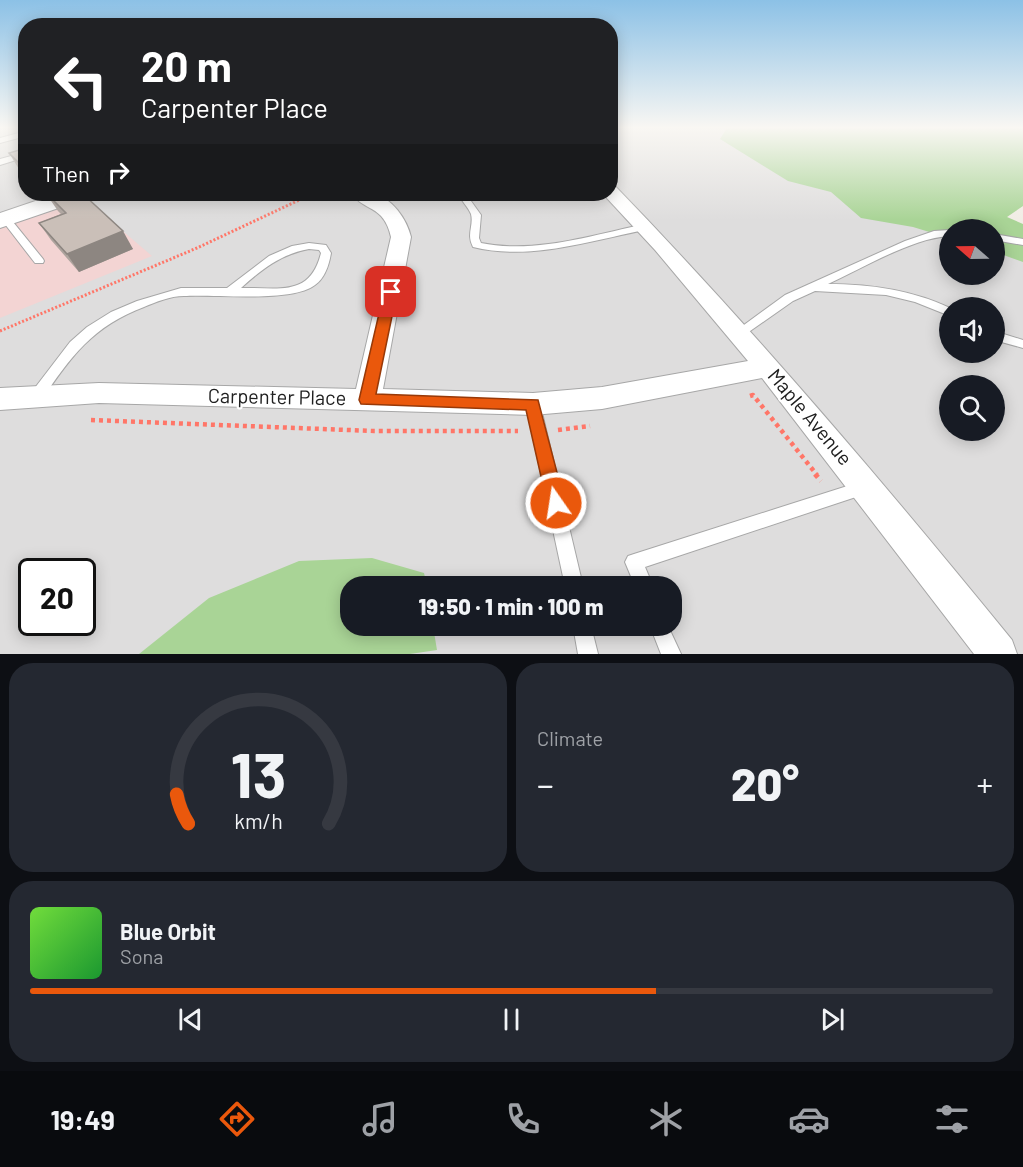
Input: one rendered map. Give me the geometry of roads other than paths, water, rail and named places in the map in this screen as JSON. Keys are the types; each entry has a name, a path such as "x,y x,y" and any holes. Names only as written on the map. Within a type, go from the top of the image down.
{"street":[{"name":"Maple Avenue","path":"618,199 768,366 867,487 998,654"},
{"path":"3,220 57,201"},
{"path":"367,400 401,237 396,220 373,201"},
{"name":"Carpenter Place","path":"0,399 99,393 533,404 602,398 768,366"}],"lane":[{"path":"467,201 476,214 474,238 477,245 491,250 518,250 645,227"},
{"path":"3,220 39,261"},
{"path":"739,333 789,298 909,243 939,234"},
{"path":"1005,239 1023,242"},
{"path":"36,397 80,339 117,314 165,295 180,292 290,291 305,288 316,279 323,268 326,253 322,247 298,247 263,264 230,291"},
{"path":"811,288 841,288 901,294 939,308"},
{"path":"1005,338 1023,344"},
{"path":"533,404 572,576"},
{"path":"640,576 634,562 867,487"},
{"path":"584,636 588,654"},
{"path":"663,636 671,654"}]}
